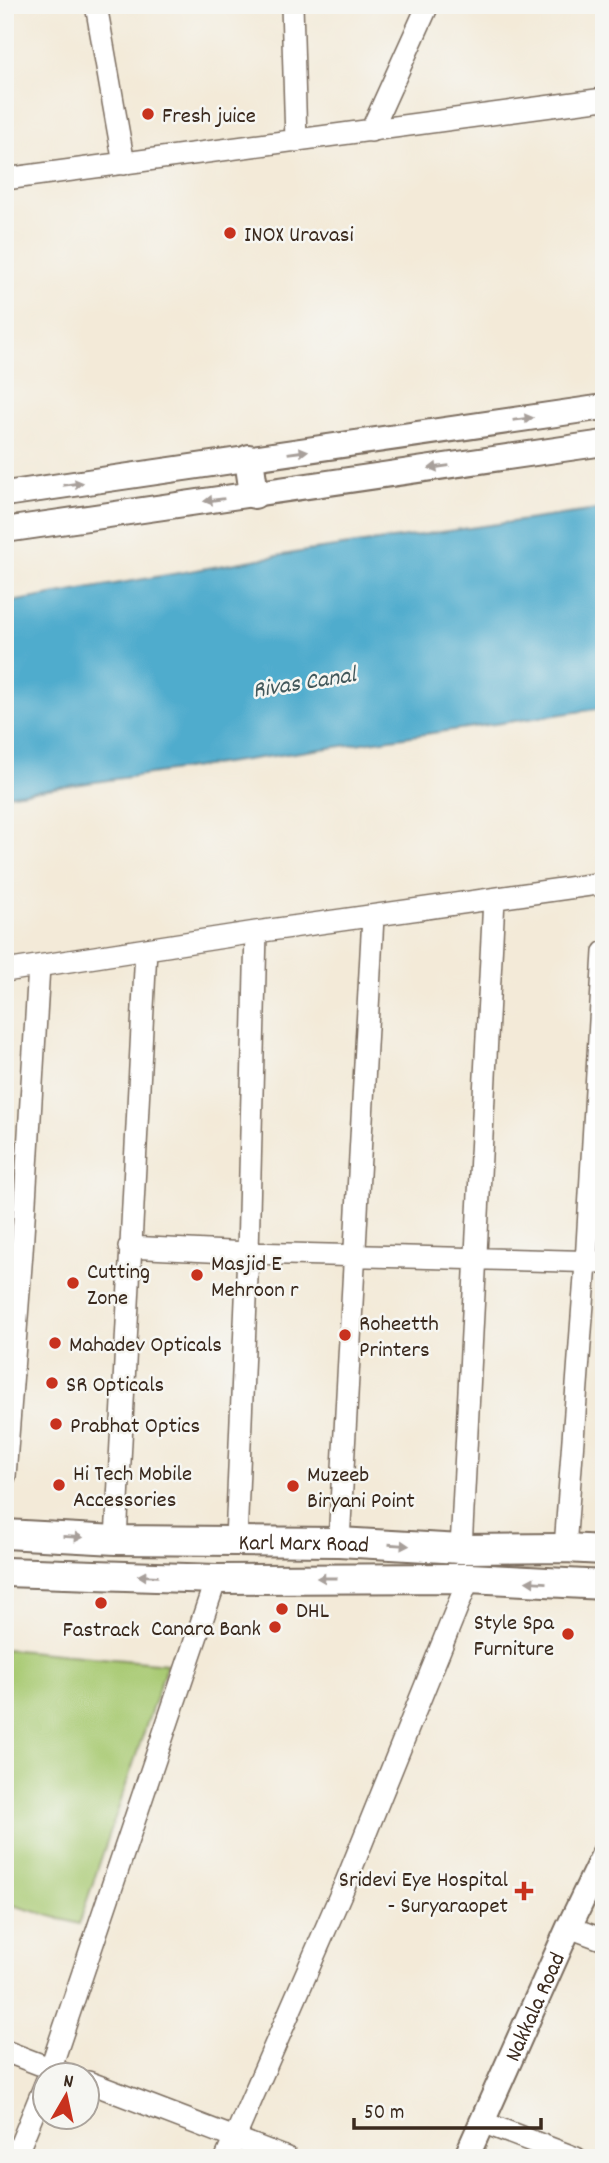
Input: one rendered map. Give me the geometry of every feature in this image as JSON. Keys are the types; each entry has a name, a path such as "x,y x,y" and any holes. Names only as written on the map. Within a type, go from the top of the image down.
{"main road":[{"path":"249,459 254,494"},
{"name":"Karl Marx Road","path":"5,1534 116,1539 339,1542 461,1549 604,1550"},
{"name":"Karl Marx Road","path":"5,1572 216,1578 469,1578 604,1585"}],"street":[{"path":"96,5 124,164"},
{"path":"292,5 296,141"},
{"path":"371,131 428,5"},
{"path":"5,179 604,99"},
{"path":"5,494 604,407"},
{"path":"5,530 604,443"},
{"path":"5,971 256,932 604,883"},
{"path":"461,1549 494,899"},
{"path":"339,1542 373,917"},
{"path":"236,1540 248,1253 256,932"},
{"path":"116,1539 146,949"},
{"path":"565,1548 595,1262 604,952"},
{"path":"5,1476 39,966"},
{"path":"130,1247 476,1261 595,1262"},
{"path":"58,2062 216,1578"},
{"path":"226,2158 346,1882 469,1578"},
{"name":"Nakkala Road","path":"466,2158 604,1854"},
{"path":"569,1927 604,1940"},
{"path":"5,2051 32,2064"},
{"path":"102,2087 286,2158"},
{"path":"15,2158 32,2122"},
{"path":"482,2122 576,2158"}],"green space":[{"path":"5,1649 167,1664 79,1924 5,1903"}],"water":[{"name":"Rivas Canal","path":"604,509 604,708 5,795 5,603 300,552"}],"place":[{"name":"Fresh juice","path":"148,114"},
{"name":"INOX Uravasi","path":"230,233"},
{"name":"Masjid E Mehroon r","path":"197,1275"},
{"name":"Cutting Zone","path":"73,1283"},
{"name":"Roheetth Printers","path":"345,1335"},
{"name":"Mahadev Opticals","path":"55,1343"},
{"name":"SR Opticals","path":"52,1383"},
{"name":"Prabhat Optics","path":"56,1424"},
{"name":"Hi Tech Mobile Accessories","path":"59,1485"},
{"name":"Muzeeb Biryani Point","path":"293,1486"},
{"name":"Fastrack","path":"101,1603"},
{"name":"DHL","path":"282,1609"},
{"name":"Canara Bank","path":"275,1627"},
{"name":"Style Spa Furniture","path":"568,1634"},
{"name":"Sridevi Eye Hospital - Suryaraopet","path":"524,1891"}]}
